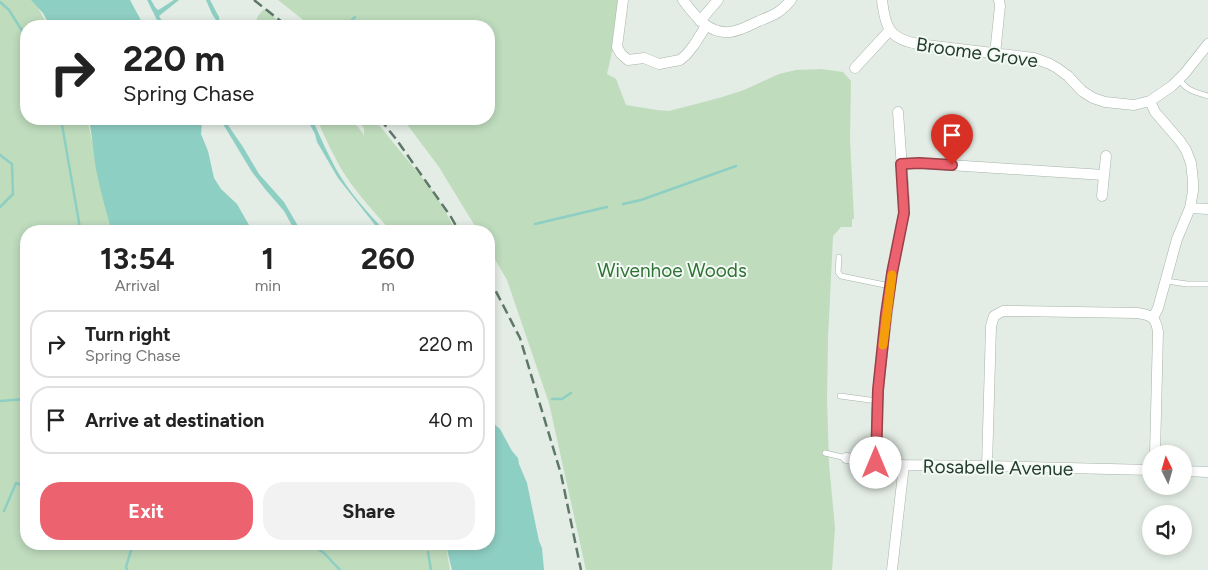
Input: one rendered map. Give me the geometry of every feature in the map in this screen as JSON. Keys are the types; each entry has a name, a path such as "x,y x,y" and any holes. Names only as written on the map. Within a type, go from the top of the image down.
{"street":[{"path":"623,0 617,47 628,60 644,58 659,64 680,60 686,55 694,46 703,23 718,0"},
{"path":"683,0 703,23 716,30 729,32 742,29 783,10 791,0"},
{"name":"Broome Grove","path":"882,0 886,22 890,30 903,41 1034,58 1050,64 1068,76 1087,95 1093,98 1114,103 1134,104 1150,101"},
{"path":"995,54 999,0"},
{"name":"Broome Grove","path":"855,68 890,30"},
{"path":"1153,318 1158,308 1176,239 1190,208 1193,191 1191,163 1186,150 1155,112 1150,101 1172,86 1208,44"},
{"path":"876,463 877,401 880,371 890,286 904,213 898,112"},
{"path":"1102,196 1106,156"},
{"path":"901,164 919,163 1104,175"},
{"path":"1190,208 1208,209"},
{"path":"987,466 991,326 994,316 1003,311 1137,313 1153,318 1157,324 1158,332 1155,445"},
{"name":"Rosabelle Avenue","path":"846,458 904,465 1142,470"},
{"path":"892,570 904,465"},
{"path":"1192,471 1208,472"}],"lane":[{"path":"1179,79 1188,90 1208,96"},
{"path":"839,257 838,272 841,276 890,286"},
{"path":"1165,281 1208,284"},
{"path":"840,396 877,401"},
{"path":"825,453 846,458"}],"green space":[{"path":"0,0 61,0 53,20 47,20 38,8 45,20 20,20 20,125 88,125 93,144 90,125 94,125 170,225 20,225 20,550 447,550 450,570 0,570"},
{"name":"Wivenhoe Woods","path":"278,0 621,0 607,74 616,79 626,105 657,110 669,111 719,98 744,90 779,74 796,70 821,69 843,72 851,81 850,139 854,219 852,219 852,227 841,227 833,236 827,399 829,464 835,528 832,570 586,570 549,403 507,280 495,259 495,225 474,225 439,167 408,125 495,125 495,20 303,20"},
{"path":"265,9 277,20 256,20"},
{"path":"320,125 356,125 364,135 364,128 361,125 379,125 432,190 453,225 386,225 345,176"},
{"path":"447,550 474,550 452,570"}],"water":[{"path":"31,0 130,0 141,20 47,20"},
{"path":"147,0 151,0 158,10 174,0 179,0 159,16 161,20 157,20"},
{"path":"206,0 210,0 219,20 216,20"},
{"path":"90,125 202,125 201,134 208,151 214,178 221,189 237,204 249,225 110,225 97,174"},
{"path":"224,125 228,125 259,174 284,202 297,225 292,225 284,211 252,172"},
{"path":"310,125 315,125 330,158 347,186 380,225 375,225 338,178 317,142"},
{"path":"495,425 500,429 518,458 527,483 542,548 544,570 452,570 447,550 495,550"}],"waterway":[{"path":"0,2 9,10 20,27"},
{"path":"352,20 355,17"},
{"path":"62,125 79,225"},
{"path":"0,155 12,164 13,194 0,207"},
{"path":"623,204 641,200 736,166"},
{"path":"535,224 607,207"},
{"path":"552,399 562,399 571,393"},
{"path":"0,401 20,399"},
{"path":"4,511 16,483 20,485"},
{"path":"127,570 126,567 131,550"},
{"path":"319,550 340,570"},
{"path":"428,552 431,570"}],"railway":[{"path":"254,0 279,20"},
{"path":"385,125 456,225"},
{"path":"495,290 520,338 561,474 581,570"}],"slow traffic":[{"path":"883,345 892,275"}],"route":[{"path":"876,463 878,390 886,314 904,213 901,164 952,165"}]}
